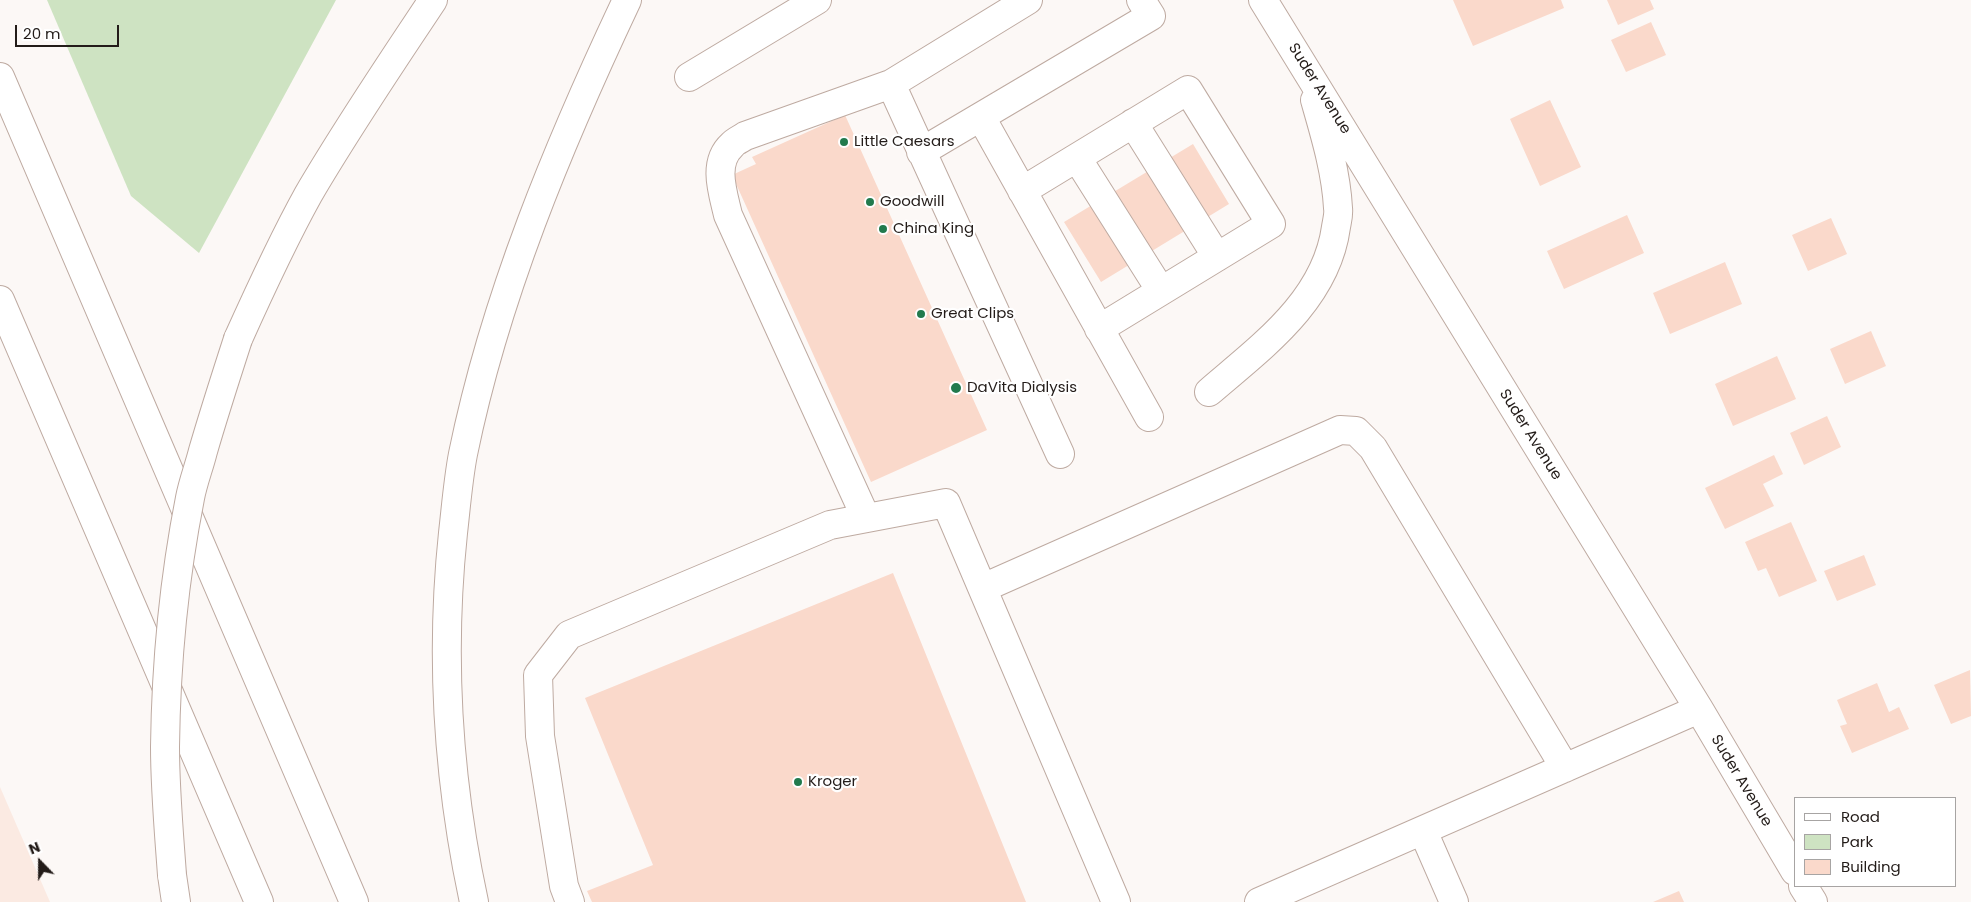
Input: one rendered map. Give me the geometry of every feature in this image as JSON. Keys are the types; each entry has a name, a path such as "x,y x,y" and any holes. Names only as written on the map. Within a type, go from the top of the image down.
{"main road":[{"path":"176,902 172,876 167,804 166,716 169,657 181,550 190,496 238,339 278,251 308,196 348,131 433,0"},
{"path":"474,902 454,784 446,678 446,620 449,565 463,456 490,345 530,229 601,56 627,0"},
{"path":"689,77 817,0"},
{"path":"866,518 728,215 720,182 721,164 730,146 745,136 891,84 1028,0"},
{"path":"921,152 1151,16 1141,0"},
{"name":"Suder Avenue","path":"1263,0 1699,709 1794,869"},
{"path":"1208,392 1278,332 1303,302 1322,274 1334,246 1338,210 1334,177 1325,137 1304,65"},
{"path":"0,77 354,902"},
{"path":"891,84 1060,454"},
{"path":"1022,191 1188,90 1272,224 1099,328"},
{"path":"981,117 1149,417"},
{"path":"1132,123 1217,257"},
{"path":"1077,158 1161,291"},
{"path":"0,300 259,902"},
{"path":"983,588 1340,430 1356,431 1373,448 1565,768"},
{"path":"570,902 564,886 540,736 538,674 570,635 830,525 946,503 1116,902"},
{"path":"1259,902 1699,709"},
{"path":"1423,831 1454,902"},
{"path":"1805,887 1813,902"}],"shaded area":[{"path":"0,787 50,902 0,902"}],"green space":[{"path":"47,0 336,0 199,253 131,196"}],"building":[{"path":"1453,0 1561,0 1564,8 1473,46"},
{"path":"1607,0 1650,0 1654,9 1618,25"},
{"path":"1651,22 1666,55 1626,72 1611,40"},
{"path":"1550,100 1581,167 1540,186 1510,119"},
{"path":"845,115 987,430 871,482 732,175 756,164 752,157"},
{"path":"1193,144 1229,204 1101,282 1064,222"},
{"path":"1627,215 1644,253 1564,289 1547,251"},
{"path":"1831,218 1847,254 1808,271 1792,235"},
{"path":"1725,262 1742,304 1670,334 1653,293"},
{"path":"1871,331 1886,366 1845,384 1830,349"},
{"path":"1777,356 1796,399 1733,426 1715,384"},
{"path":"1827,416 1841,447 1804,465 1790,433"},
{"path":"1774,455 1783,474 1763,484 1774,506 1725,529 1705,488"},
{"path":"1791,522 1817,581 1779,597 1766,568 1758,571 1745,542"},
{"path":"1864,555 1876,585 1837,601 1824,571"},
{"name":"Kroger","path":"893,573 1026,902 592,902 587,891 653,865 585,698"},
{"path":"1970,670 1971,716 1951,724 1934,685"},
{"path":"1877,683 1889,712 1899,707 1909,729 1852,753 1840,726 1847,724 1837,700"},
{"path":"1679,891 1684,902 1653,902"}],"place":[{"name":"Little Caesars","path":"844,142"},
{"name":"Goodwill","path":"870,202"},
{"name":"China King","path":"883,229"},
{"name":"Great Clips","path":"921,314"},
{"name":"DaVita Dialysis","path":"956,388"},
{"name":"Kroger","path":"798,782"}]}
